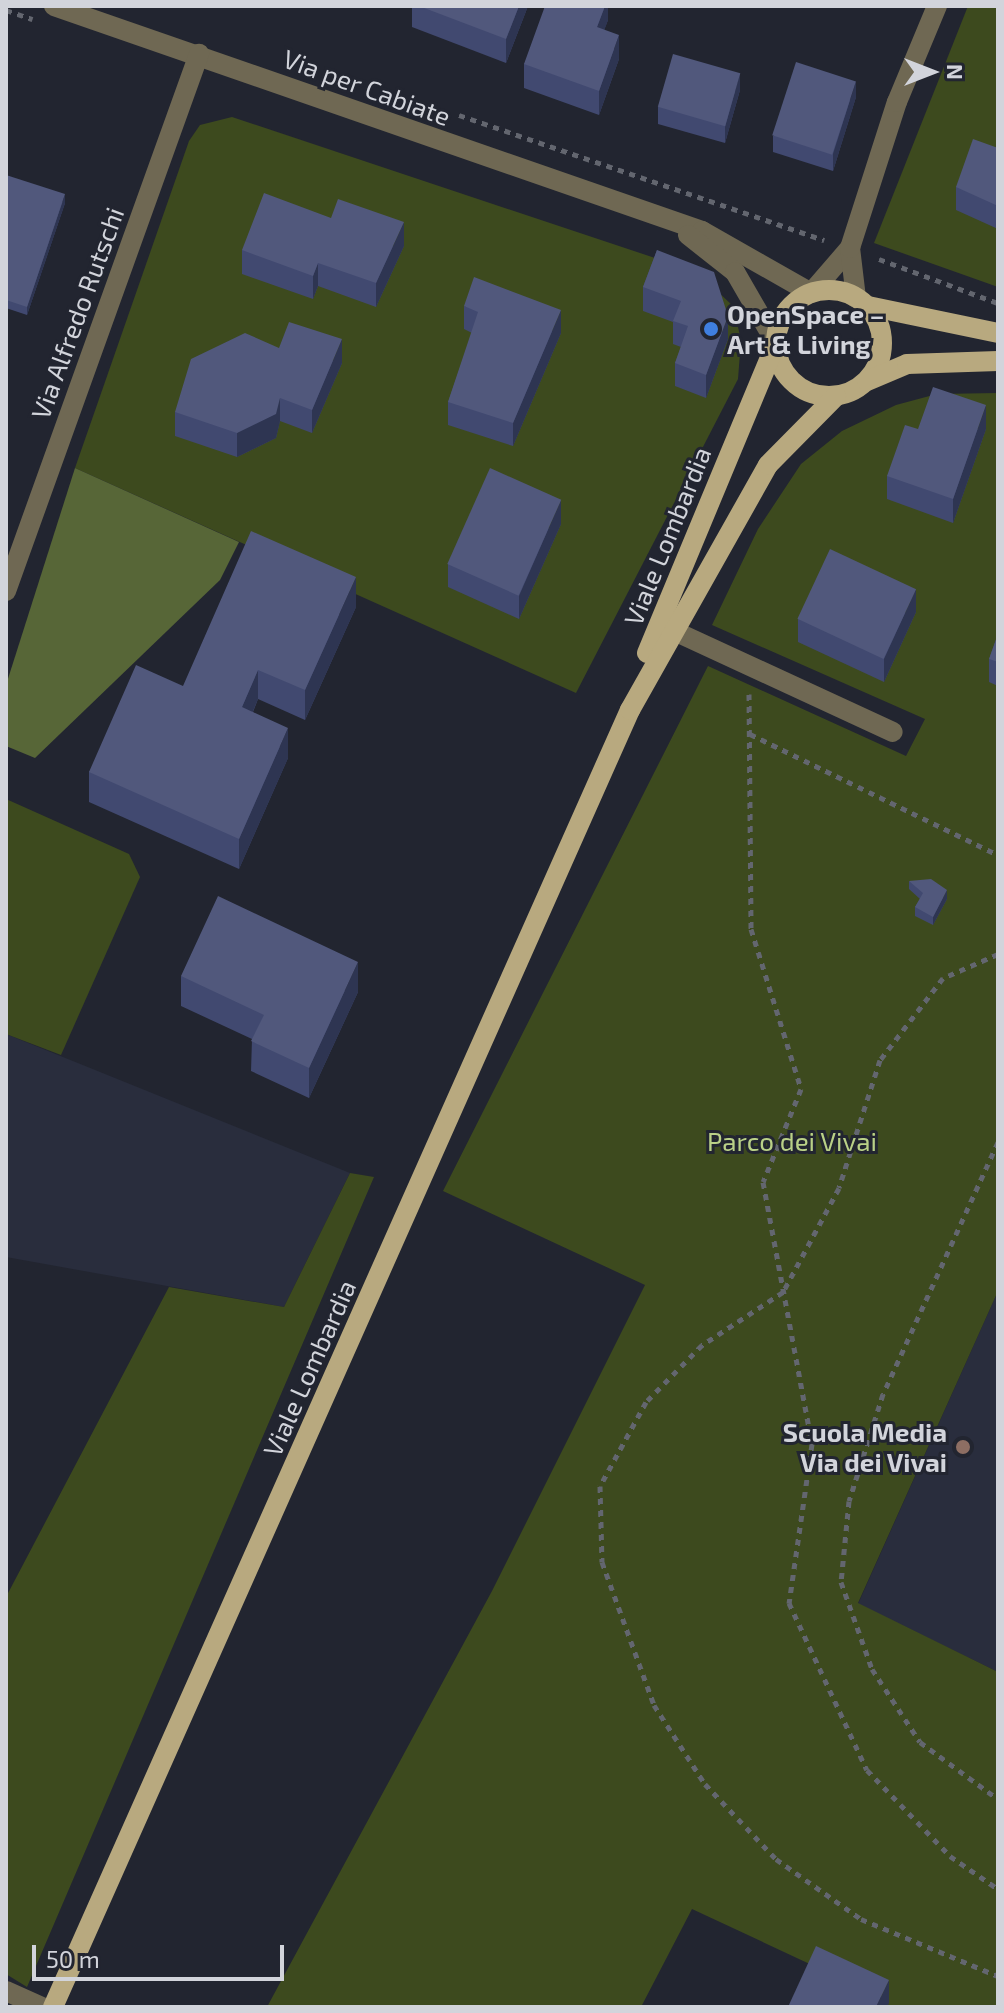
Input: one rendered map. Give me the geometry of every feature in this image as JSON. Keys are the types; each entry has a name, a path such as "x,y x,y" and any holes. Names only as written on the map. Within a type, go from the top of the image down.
{"main road":[{"path":"998,333 811,293 786,313 776,343 796,385 836,396 907,364 998,361"},
{"path":"862,302 882,349 867,381"},
{"name":"Viale Lombardia","path":"53,2007 611,750 776,343"},
{"name":"Viale Lombardia","path":"611,750 672,630 768,465 836,396"}],"street":[{"name":"Via per Cabiate","path":"54,6 199,54 729,243 811,293"},
{"path":"811,293 850,248 897,102 937,6"},
{"name":"Via Alfredo Rutschi","path":"6,591 199,54"},
{"path":"660,219 735,272 776,343"},
{"path":"850,248 862,302"},
{"name":"Viale Lombardia","path":"672,630 893,732"},
{"path":"6,1991 42,2007"}],"path":[{"path":"749,665 751,929 801,1089 763,1182 812,1444 789,1603 867,1770 950,1856 998,1889"},
{"path":"750,734 998,855"},
{"path":"998,954 943,978 880,1060 839,1188 783,1292 702,1345 646,1402 600,1486 602,1562 654,1705 705,1784 776,1859 861,1919 998,1976"},
{"path":"998,1142 883,1394 849,1501 841,1582 872,1669 920,1742 998,1799"}],"shaded area":[{"path":"6,1034 350,1173 284,1307 6,1257"},
{"name":"Scuola Media Via dei Vivai","path":"998,1291 998,1672 858,1604"}],"green space":[{"path":"968,6 998,6 998,287 874,243"},
{"path":"232,117 673,264 700,275 733,306 741,340 738,379 576,693 75,468 189,141 200,125"},
{"name":"Parco dei Vivai","path":"998,393 998,1291 858,1603 998,1672 998,2007 885,2007 889,2001 692,1909 641,2007 267,2007 492,1591 645,1285 443,1191 708,666 906,756 925,719 712,625 758,529 801,464 842,431 896,405 937,394"},
{"path":"75,468 239,542 220,580 35,758 6,746 6,685"},
{"path":"6,799 129,854 140,877 61,1055 6,1034"},
{"path":"350,1173 374,1177 27,1987 6,1974 6,1597 169,1287 284,1307"}],"building":[{"path":"419,6 519,6 506,39"},
{"path":"545,6 605,6 597,27 619,35 599,91 524,64"},
{"path":"673,54 740,73 725,126 658,107"},
{"path":"796,62 856,81 832,155 772,135"},
{"path":"973,139 998,148 998,206 956,187"},
{"path":"6,175 65,194 27,307 6,300"},
{"path":"264,193 331,218 338,199 404,222 376,283 318,263 313,276 242,250"},
{"path":"657,250 714,272 728,316 706,375 675,363 688,326 673,321 681,301 643,287"},
{"path":"474,277 561,310 513,423 448,402 478,312 464,306"},
{"path":"289,322 342,339 312,410 280,398 276,414 237,433 175,412 191,359 245,333 279,348"},
{"path":"933,387 986,405 953,499 887,476 905,425 918,429"},
{"path":"490,468 561,500 519,596 447,564"},
{"path":"251,531 356,577 305,690 258,670 242,707 288,728 239,839 89,772 136,665 183,686"},
{"path":"830,549 916,589 884,659 797,619"},
{"path":"998,634 998,662 989,659"},
{"path":"931,879 947,890 933,917 915,907 923,893 909,881"},
{"path":"218,896 358,962 309,1068 251,1041 264,1015 181,976"},
{"path":"816,1946 889,1980 876,2007 788,2007"}],"place":[{"name":"OpenSpace – Art & Living","path":"711,329"},
{"name":"Scuola Media Via dei Vivai","path":"963,1447"}]}
